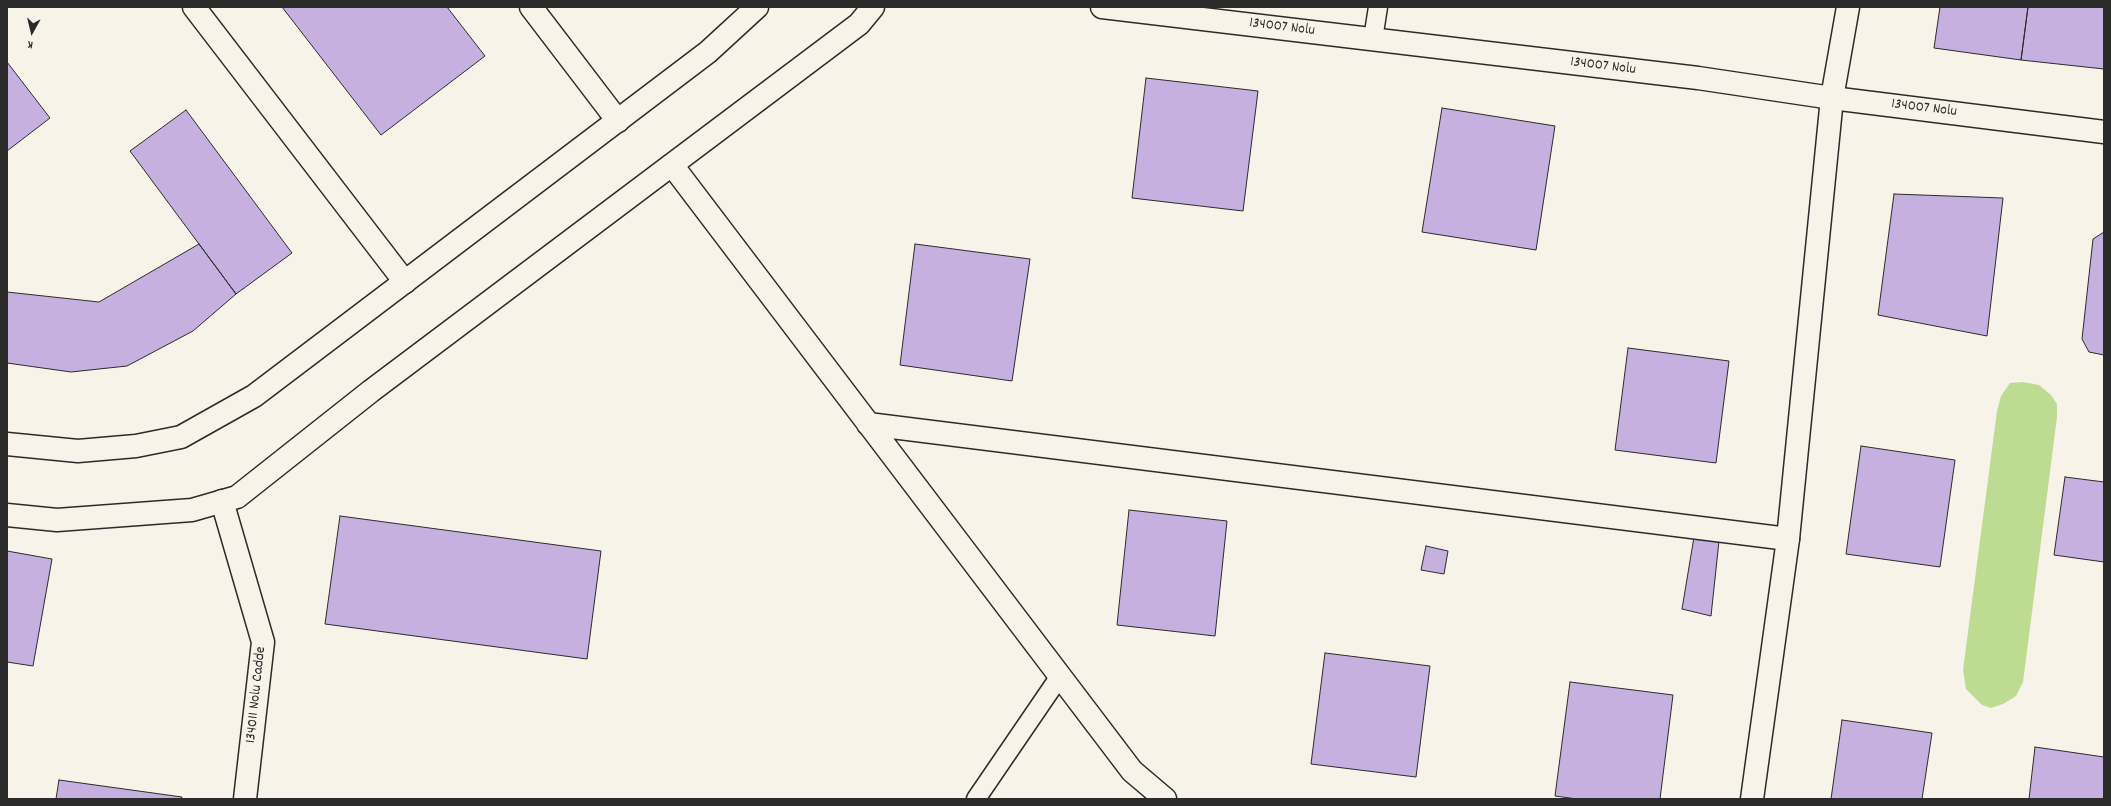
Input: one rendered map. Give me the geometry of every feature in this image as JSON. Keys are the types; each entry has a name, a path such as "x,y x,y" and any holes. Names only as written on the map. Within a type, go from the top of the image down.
{"street":[{"path":"194,7 404,282"},
{"path":"531,7 618,121"},
{"path":"7,444 78,451 136,446 181,437 254,396 708,52 757,7"},
{"path":"7,515 57,520 192,510 237,497 371,391 859,24 873,7"},
{"name":"134007 Nolu","path":"1102,7 1698,78 1832,98 2104,132"},
{"path":"1752,799 1788,539 1832,98 1848,7"},
{"path":"672,165 1132,771 1165,799"},
{"path":"868,424 1788,539"},
{"name":"134011 Nolu Cadde","path":"222,501 263,642 245,799"}],"lane":[{"path":"1373,39 1378,7"},
{"path":"976,799 1060,676"}],"green space":[{"path":"2023,382 2039,385 2051,395 2057,404 2057,417 2023,682 2016,696 2003,704 1991,708 1982,705 1966,689 1963,670 1997,411 2001,396 2010,383"}],"building":[{"path":"282,7 447,7 485,56 381,135"},
{"path":"1940,7 2028,7 2021,60 1934,48"},
{"path":"2028,7 2104,7 2104,69 2021,60"},
{"path":"7,62 50,118 7,151"},
{"path":"1146,78 1258,91 1243,211 1132,198"},
{"path":"1442,108 1555,126 1536,250 1422,232"},
{"path":"186,110 292,253 236,294 130,151"},
{"path":"1894,194 2003,198 1987,336 1878,315"},
{"path":"2104,232 2104,355 2089,352 2082,339 2093,239"},
{"path":"199,244 236,294 193,331 127,366 71,372 7,363 7,292 99,302"},
{"path":"915,244 1030,259 1012,381 900,365"},
{"path":"1628,348 1729,361 1716,463 1615,450"},
{"path":"1861,446 1955,460 1940,567 1846,554"},
{"path":"2065,477 2104,482 2104,562 2054,555"},
{"path":"1129,510 1227,521 1215,636 1117,625"},
{"path":"340,516 601,551 587,659 325,624"},
{"path":"1694,537 1719,541 1711,616 1682,609"},
{"path":"1426,546 1448,551 1444,574 1421,570"},
{"path":"7,551 52,559 33,666 7,662"},
{"path":"1325,653 1430,666 1416,777 1311,764"},
{"path":"1570,682 1673,695 1660,799 1577,799 1555,796"},
{"path":"1842,720 1932,733 1922,799 1831,799"},
{"path":"2035,747 2104,757 2104,799 2029,799"},
{"path":"59,780 182,797 181,799 56,799"}]}
